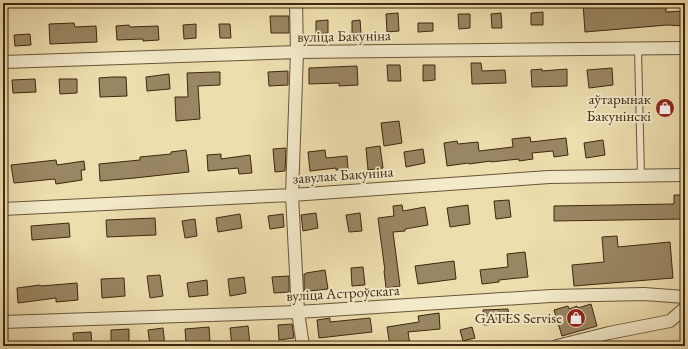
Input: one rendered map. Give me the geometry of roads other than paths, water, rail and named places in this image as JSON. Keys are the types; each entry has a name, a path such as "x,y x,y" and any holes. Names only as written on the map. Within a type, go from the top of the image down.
{"street":[{"path":"296,3 297,52 292,195 298,312 303,346"},
{"name":"вуліца Бакуніна","path":"3,62 297,52 638,50 685,48"},
{"name":"завулак Бакуніна","path":"3,209 292,195 549,177 685,175"},
{"name":"вуліца Астроўскага","path":"3,322 298,312 551,296 644,294 685,297"},
{"path":"557,346 609,333 670,321 685,308"}],"lane":[{"path":"638,50 641,176"}],"place":[{"name":"аўтарынак Бакунінскі","path":"665,108"},
{"name":"GATES Servise","path":"576,318"}]}
